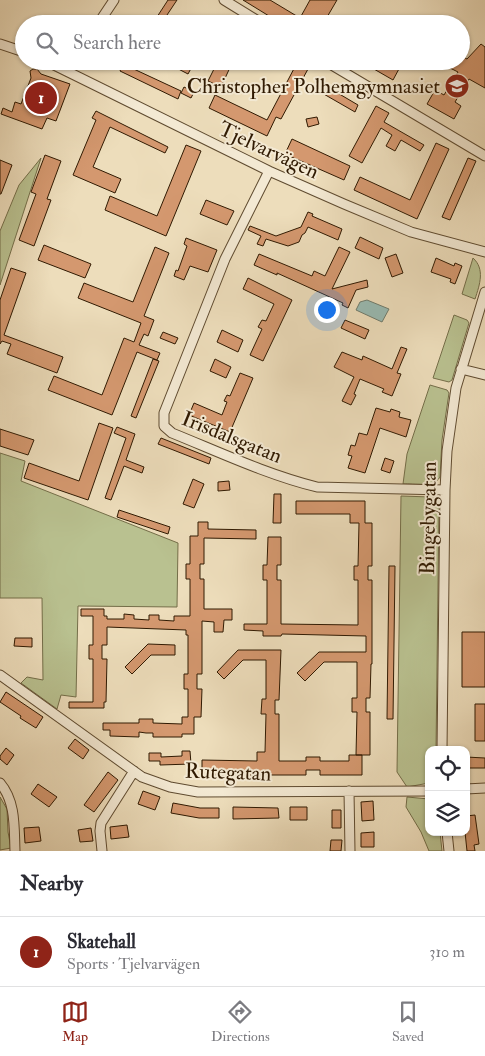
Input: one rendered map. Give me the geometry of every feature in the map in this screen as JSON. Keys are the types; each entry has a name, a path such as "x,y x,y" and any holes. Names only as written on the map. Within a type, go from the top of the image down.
{"street":[{"path":"104,15 114,0"},
{"path":"229,1 250,15"},
{"path":"0,44 15,49"},
{"path":"340,70 485,156"},
{"name":"Tjelvarvägen","path":"67,71 269,171 400,228 485,252"},
{"name":"Irisdalsgatan","path":"269,171 225,259 205,307 164,413 164,426 172,433 301,483 317,487 445,490"},
{"name":"Bingebygatan","path":"442,746 447,451 461,369 485,292"},
{"path":"461,369 485,375"},
{"name":"Rutegatan","path":"0,675 134,772 142,777 170,787 198,792 425,790"},
{"path":"102,851 101,823 134,772"},
{"path":"0,783 7,793 12,809 16,851"},
{"path":"470,789 485,788"},
{"path":"349,791 350,851"},
{"path":"447,836 449,851"}],"green space":[{"path":"41,158 0,285 0,231 19,185"},
{"path":"473,258 477,262 480,272 480,282 475,299 462,294"},
{"path":"454,315 467,320 469,323 452,380 449,382 433,378"},
{"path":"430,385 447,390 449,393 442,440 440,477 429,484 403,484 407,454"},
{"path":"0,453 25,461 21,481 178,543 177,607 78,606 76,697 61,695 57,709 21,683 27,677 43,680 42,598 0,598"},
{"path":"401,496 431,497 435,498 439,504 436,746 425,746 425,784 407,787 397,772"},
{"path":"0,797 7,809 11,848 0,850"},
{"path":"407,797 425,799 425,836 440,836 442,851 429,851 421,832 406,807"}],"water":[{"path":"367,300 389,309 382,322 356,310 360,302"}],"building":[{"path":"168,0 177,0 167,15 158,15"},
{"path":"243,0 270,0 295,15 267,15"},
{"path":"310,0 337,0 328,15 302,15"},
{"name":"Christopher Polhemgymnasiet","path":"481,44 485,47 485,88 469,79 455,102 461,106 454,119 427,104 435,90 444,95 458,72 454,70 470,70 470,56"},
{"path":"38,70 41,74 70,84 56,121 47,118 42,129 1,114 3,108 12,112 15,102 21,104 31,78 30,71"},
{"path":"136,70 181,91 178,99 120,71"},
{"path":"180,70 190,70 188,74"},
{"path":"214,70 229,70 221,87 208,81"},
{"path":"293,70 307,70 281,119 276,117 267,136 209,108 215,95 267,120"},
{"path":"376,70 398,70 393,80"},
{"path":"319,82 358,105 355,112 315,89"},
{"path":"184,87 194,92 191,98 181,93"},
{"path":"376,106 389,113 384,122 424,145 420,151 401,140 395,151 386,146 392,135 381,128 362,163 349,156"},
{"path":"96,111 168,147 165,153 110,127 93,167 121,179 115,193 73,175 96,120 92,118"},
{"path":"317,117 319,124 308,127 306,119"},
{"path":"292,139 350,166 344,180 285,154"},
{"path":"436,143 449,149 417,219 354,190 360,177 410,200"},
{"path":"186,145 201,151 166,236 105,210 110,196 157,216"},
{"path":"45,155 61,161 47,199 51,200 34,246 19,240 36,194 31,192"},
{"path":"468,158 476,161 450,220 442,217"},
{"path":"0,160 12,165 1,194 0,194"},
{"path":"206,200 234,211 227,225 200,214"},
{"path":"308,212 313,214 312,216 342,229 338,240 308,227 299,242 288,246 266,239 263,246 257,244 261,236 248,230 250,226 276,236 301,227"},
{"path":"360,237 383,248 379,259 355,248"},
{"path":"186,238 217,250 208,272 190,266 184,280 174,276 176,270 178,271 187,246 184,244"},
{"path":"44,245 91,264 85,278 38,260"},
{"path":"155,247 169,253 144,316 154,320 148,336 144,334 139,345 160,353 157,360 137,352 112,415 48,390 54,376 102,395 124,338 134,342 141,323 78,298 84,283 133,302"},
{"path":"339,247 350,252 332,289 367,280 368,287 356,290 348,308 342,305 343,303 277,273 277,275 254,265 259,254 312,276 314,271 325,276"},
{"path":"396,254 403,273 392,277 385,258"},
{"path":"436,258 454,266 455,263 462,266 455,284 450,282 451,279 431,272"},
{"path":"11,268 26,273 4,335 63,357 57,373 7,354 11,344 2,341 0,344 0,300"},
{"path":"248,278 292,300 263,361 250,355 262,329 258,327 262,320 266,321 274,304 243,289"},
{"path":"345,320 369,330 365,339 341,328"},
{"path":"222,330 243,340 238,352 217,342"},
{"path":"163,332 178,338 175,344 160,338"},
{"path":"401,347 407,349 397,373 401,374 392,396 382,392 384,389 360,379 351,405 342,401 354,377 334,367 342,352 362,360 363,356 392,369"},
{"path":"153,359 159,361 136,418 131,416"},
{"path":"215,359 231,367 226,378 210,371"},
{"path":"240,373 253,378 230,432 189,415 194,403 222,415 227,402 224,401 227,395 230,396"},
{"path":"376,408 390,412 391,409 400,412 399,417 411,420 406,437 380,428 365,473 348,468 352,456 348,455 351,445 355,446 359,433 367,435"},
{"path":"99,423 113,428 88,500 24,478 29,463 79,481"},
{"path":"117,427 135,434 126,460 144,467 142,473 124,466 111,500 105,498 126,438 114,433"},
{"path":"0,429 34,440 28,455 0,446"},
{"path":"161,438 211,458 209,464 158,444"},
{"path":"385,458 394,461 390,473 381,470"},
{"path":"193,479 204,484 194,508 183,504"},
{"path":"229,481 230,490 218,491 218,482"},
{"path":"274,494 281,494 281,523 273,523"},
{"path":"296,501 365,501 365,523 372,523 372,566 368,566 368,580 372,580 372,664 370,698 366,698 366,712 370,712 370,755 356,755 357,712 352,712 352,698 357,698 357,662 324,662 305,681 297,673 319,652 366,652 366,636 282,634 281,636 263,636 263,631 244,630 244,624 267,624 267,580 263,580 263,565 267,565 268,537 281,537 281,565 277,565 277,580 281,580 281,624 358,625 358,580 354,580 354,566 358,566 359,523 350,523 350,514 296,514"},
{"path":"119,510 170,527 168,534 117,517"},
{"path":"198,522 208,522 208,529 256,530 256,539 204,538 204,564 200,564 200,579 204,579 204,609 232,609 232,620 224,620 223,632 214,632 214,622 202,621 202,674 197,674 197,689 202,689 201,717 194,717 194,734 182,734 182,737 153,737 153,733 139,732 139,737 110,736 110,730 103,730 103,723 139,723 139,719 153,719 153,723 182,724 182,717 188,717 188,689 184,689 184,674 188,674 188,635 186,635 186,630 107,627 107,645 102,645 102,659 107,659 106,702 104,702 104,708 69,708 69,702 93,702 93,659 89,659 89,645 93,645 93,616 81,616 81,609 104,609 104,616 107,616 107,619 124,619 124,614 134,615 134,619 149,620 149,615 159,615 159,620 174,621 174,616 190,616 190,579 186,579 186,564 190,564 190,536 198,536"},
{"path":"389,566 395,566 393,719 387,719"},
{"path":"462,632 485,632 485,687 462,687"},
{"path":"15,638 32,638 32,647 14,646"},
{"path":"148,644 175,645 175,655 151,655 132,674 125,667"},
{"path":"238,650 281,650 279,700 275,700 275,714 279,714 279,761 306,761 306,757 320,757 320,761 349,761 349,755 362,755 362,775 320,775 320,770 306,770 306,775 202,775 202,760 257,761 257,752 265,752 266,714 261,714 262,699 266,699 266,660 243,660 224,679 217,672"},
{"path":"6,692 43,717 36,728 0,702"},
{"path":"475,704 485,704 485,741 475,741"},
{"path":"75,739 89,750 83,759 68,748"},
{"path":"6,748 14,755 7,765 0,759"},
{"path":"182,751 190,751 191,764 160,765 160,761 149,761 149,753 161,753 161,757 182,756"},
{"path":"470,757 485,758 485,768 470,768"},
{"path":"108,772 118,780 94,812 84,805"},
{"path":"38,784 57,797 49,807 31,794"},
{"path":"143,791 160,797 155,810 138,804"},
{"path":"373,801 374,820 362,821 361,802"},
{"path":"173,803 200,808 219,808 219,818 199,818 171,813"},
{"path":"233,807 278,808 279,818 233,819"},
{"path":"290,807 307,807 307,820 290,820"},
{"path":"332,810 341,810 341,828 332,828"},
{"path":"475,815 479,844 474,845 475,851 467,851 465,836 470,836 470,816"},
{"path":"127,825 129,837 111,839 110,827"},
{"path":"39,827 41,841 25,843 24,828"},
{"path":"91,828 93,841 80,842 78,830"},
{"path":"374,832 374,847 361,847 361,833"},
{"path":"331,840 342,840 341,851 330,851"}],"place":[{"name":"Christopher Polhemgymnasiet","path":"457,86"},
{"name":"Skatehall","path":"41,98"}]}
